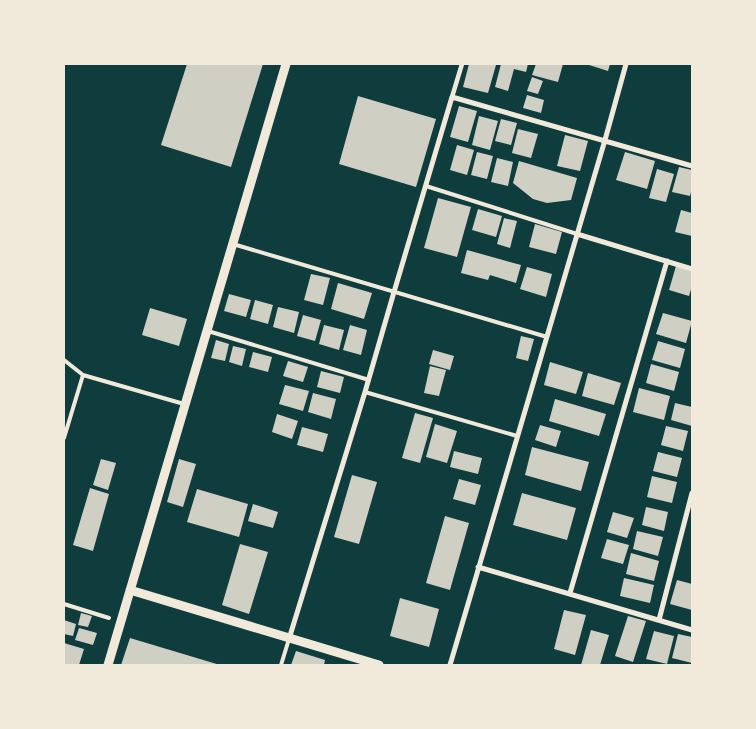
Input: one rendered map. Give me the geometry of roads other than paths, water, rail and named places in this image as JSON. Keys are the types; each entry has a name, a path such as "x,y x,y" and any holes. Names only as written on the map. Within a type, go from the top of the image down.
{"street":[{"path":"108,665 286,64"},
{"path":"289,639 369,380 462,64"},
{"path":"450,665 578,234 626,64"},
{"path":"452,97 692,166"},
{"path":"578,234 692,269"},
{"path":"570,593 667,262"},
{"path":"659,620 692,492"},
{"path":"478,567 692,630"},
{"path":"130,590 379,665"}],"lane":[{"path":"426,186 578,234"},
{"path":"233,244 547,337"},
{"path":"208,331 369,380"},
{"path":"64,360 83,375 186,405"},
{"path":"64,438 83,375"},
{"path":"365,392 518,436"},
{"path":"64,604 109,618"},
{"path":"281,665 289,639"}]}
